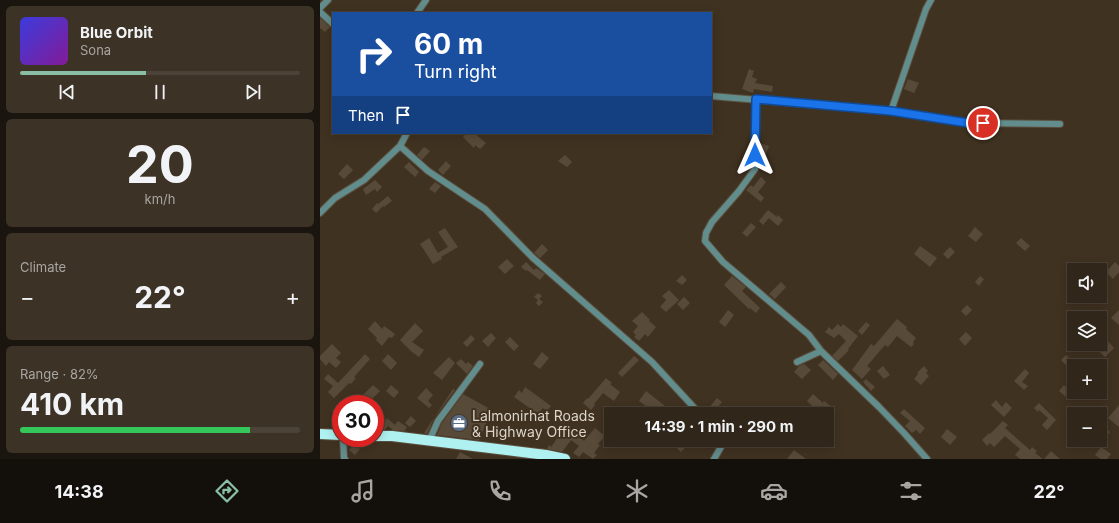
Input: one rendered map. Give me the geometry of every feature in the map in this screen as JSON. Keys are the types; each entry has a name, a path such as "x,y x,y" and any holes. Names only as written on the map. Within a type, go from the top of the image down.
{"highway":[{"path":"321,435 332,435"},
{"path":"384,436 565,459"}],"street":[{"path":"320,8 328,0"},
{"path":"418,12 426,0"},
{"path":"891,111 926,9 931,0"},
{"path":"320,12 332,23"},
{"path":"712,96 891,111 968,123 1060,124"},
{"path":"756,99 755,169 739,191 712,222 706,233 705,242 723,262 809,335 821,351 879,407 927,459"},
{"path":"320,213 335,198 364,180 400,146 406,134"},
{"path":"400,146 428,171 485,209 533,258 652,362 694,407"},
{"path":"797,362 821,351"},
{"path":"429,441 438,421 480,364"},
{"path":"344,447 345,459"},
{"path":"714,459 721,447"}],"building":[{"path":"320,18 330,27 325,32 320,28"},
{"path":"749,69 754,71 752,77 757,79 755,83 773,86 772,92 754,89 753,93 742,89"},
{"path":"908,79 919,83 914,93 904,89"},
{"path":"466,134 475,134 486,143 480,149 475,145 474,148 463,137"},
{"path":"760,143 769,146 765,156 760,154"},
{"path":"424,147 430,151 422,160 417,155"},
{"path":"565,155 572,162 567,167 558,161"},
{"path":"446,161 451,166 443,175 438,170"},
{"path":"409,162 419,172 415,177 404,167"},
{"path":"347,164 353,170 344,179 338,174"},
{"path":"761,177 766,182 758,192 764,198 761,202 746,190 751,185 753,187"},
{"path":"375,180 382,187 377,192 375,189 366,195 363,189"},
{"path":"435,182 441,186 435,193 429,189"},
{"path":"388,196 392,201 384,207 383,206 376,213 372,209 377,203 378,204"},
{"path":"768,210 777,217 778,215 783,220 778,226 769,218 763,225 759,221"},
{"path":"751,223 756,227 747,237 742,233"},
{"path":"975,227 983,234 976,242 968,236"},
{"path":"445,228 458,247 441,257 442,259 433,264 420,244 429,238 438,253 448,247 438,232"},
{"path":"1021,238 1030,246 1025,251 1016,243"},
{"path":"542,244 548,250 540,258 534,253"},
{"path":"920,246 937,258 930,267 914,254"},
{"path":"950,247 955,252 948,259 943,254"},
{"path":"507,259 514,266 505,274 498,267"},
{"path":"526,262 534,270 536,268 545,274 540,280 521,267"},
{"path":"1115,262 1119,266 1119,272 1113,279 1107,273 1107,271"},
{"path":"682,275 687,280 682,285 676,281"},
{"path":"732,276 746,287 742,291 760,308 756,313 750,308 749,309 724,285"},
{"path":"980,276 984,279 979,286 975,282"},
{"path":"781,282 786,287 775,299 769,294"},
{"path":"669,290 679,300 666,312 660,307 666,300 662,296"},
{"path":"538,293 542,296 539,299 543,302 539,306 536,303 538,300 534,297"},
{"path":"684,297 690,303 683,310 677,304"},
{"path":"967,305 972,310 966,316 961,311"},
{"path":"728,310 734,315 725,327 719,322"},
{"path":"1119,310 1119,325 1111,318"},
{"path":"642,312 656,327 648,337 645,334 639,341 634,337 636,335 633,332 638,326 632,321"},
{"path":"897,319 907,327 906,329 916,338 913,342 914,344 911,347 897,336 888,347 885,345 867,366 871,369 862,379 852,370 871,344 874,346"},
{"path":"375,321 382,329 384,326 395,334 392,338 389,337 382,346 376,340 377,338 368,329"},
{"path":"866,322 870,325 862,335 858,331"},
{"path":"415,323 423,331 412,342 424,350 419,357 400,340"},
{"path":"838,324 841,327 843,324 858,336 848,349 849,350 838,361 832,356 846,341 839,334 834,338 825,332 829,327 832,330"},
{"path":"966,332 972,338 965,346 959,339"},
{"path":"491,333 496,338 488,347 482,341"},
{"path":"471,335 475,339 467,347 463,343"},
{"path":"510,337 519,346 514,351 505,342"},
{"path":"1107,340 1114,348 1105,357 1099,351 1107,351"},
{"path":"332,344 341,353 336,358 341,362 336,368 329,362 326,366 320,359 320,356"},
{"path":"542,352 549,358 540,369 533,364"},
{"path":"365,354 370,359 354,377 356,378 351,384 349,383 337,395 332,396 328,392 333,386 324,379 328,374 338,383"},
{"path":"388,354 397,363 391,370 382,361"},
{"path":"1066,355 1070,359 1067,359 1067,366 1061,360"},
{"path":"634,356 639,360 622,377 618,373"},
{"path":"449,357 455,363 442,380 433,373"},
{"path":"461,359 466,364 468,362 473,366 467,374 456,363"},
{"path":"823,360 838,374 833,380 818,365"},
{"path":"804,364 811,370 802,379 794,372 799,366"},
{"path":"883,366 890,375 884,379 877,371"},
{"path":"924,366 928,371 926,373 929,376 921,385 914,379 918,374 917,373"},
{"path":"1025,369 1029,373 1022,382 1028,386 1024,390 1014,381"},
{"path":"606,378 612,383 610,384 620,392 614,401 603,393 591,410 583,403"},
{"path":"866,379 875,387 871,391 863,382"},
{"path":"373,385 380,391 376,395 363,395"},
{"path":"391,385 399,392 394,398 386,391"},
{"path":"1064,385 1067,388 1067,398 1059,391"},
{"path":"525,387 551,406 547,411 543,408 538,414 514,397 519,390 522,393"},
{"path":"426,388 433,395 428,401 432,405 429,408 417,398"},
{"path":"453,389 455,390 434,418 427,434 424,433"},
{"path":"646,391 666,407 647,407 639,401"},
{"name":"Lalmonirhat Roads & Highway Office","path":"463,394 492,410 479,440 437,435 442,423"},
{"path":"813,394 823,403 824,401 832,407 813,407 807,401"},
{"path":"717,398 722,402 718,407 710,407"},
{"path":"996,400 1002,407 1006,402 1012,408 1004,417 991,405"},
{"path":"1039,403 1056,420 1047,430 1042,425 1048,418 1039,410 1038,412 1034,408"},
{"path":"1119,405 1119,427 1108,418"},
{"path":"904,409 925,428 920,434 916,430 912,433 905,426 910,421 900,413"},
{"path":"411,416 416,421 410,427 405,423"},
{"path":"387,418 395,425 398,421 407,427 404,431 393,430 388,426 384,430 384,422"},
{"path":"1003,421 1008,425 1005,428 1030,450 1032,447 1037,451 1035,453 1043,459 1020,459 1015,455 1020,449 1005,436 994,447 990,443 987,446 982,440"},
{"path":"566,425 584,441 595,428 604,435 604,437 598,444 600,445 594,453 597,455 593,459 583,452 579,457 573,453 579,446 571,440 562,452 547,449 549,445 551,447 558,437 556,436"},
{"path":"947,429 957,437 950,445 941,437"},
{"path":"1107,429 1110,432 1107,436"},
{"path":"352,447 358,447 360,449 355,455 349,450"},
{"path":"676,447 686,447 681,452"},
{"path":"1101,447 1111,454 1107,459 1101,459 1095,455"},
{"path":"794,450 806,459 787,459"},
{"path":"1051,451 1060,459 1044,459"},
{"path":"460,452 473,459 456,459"}],"place":[{"name":"Lalmonirhat Roads & Highway Office","path":"459,423"}],"route":[{"path":"755,155 756,99 891,111 968,123 983,123"}]}
